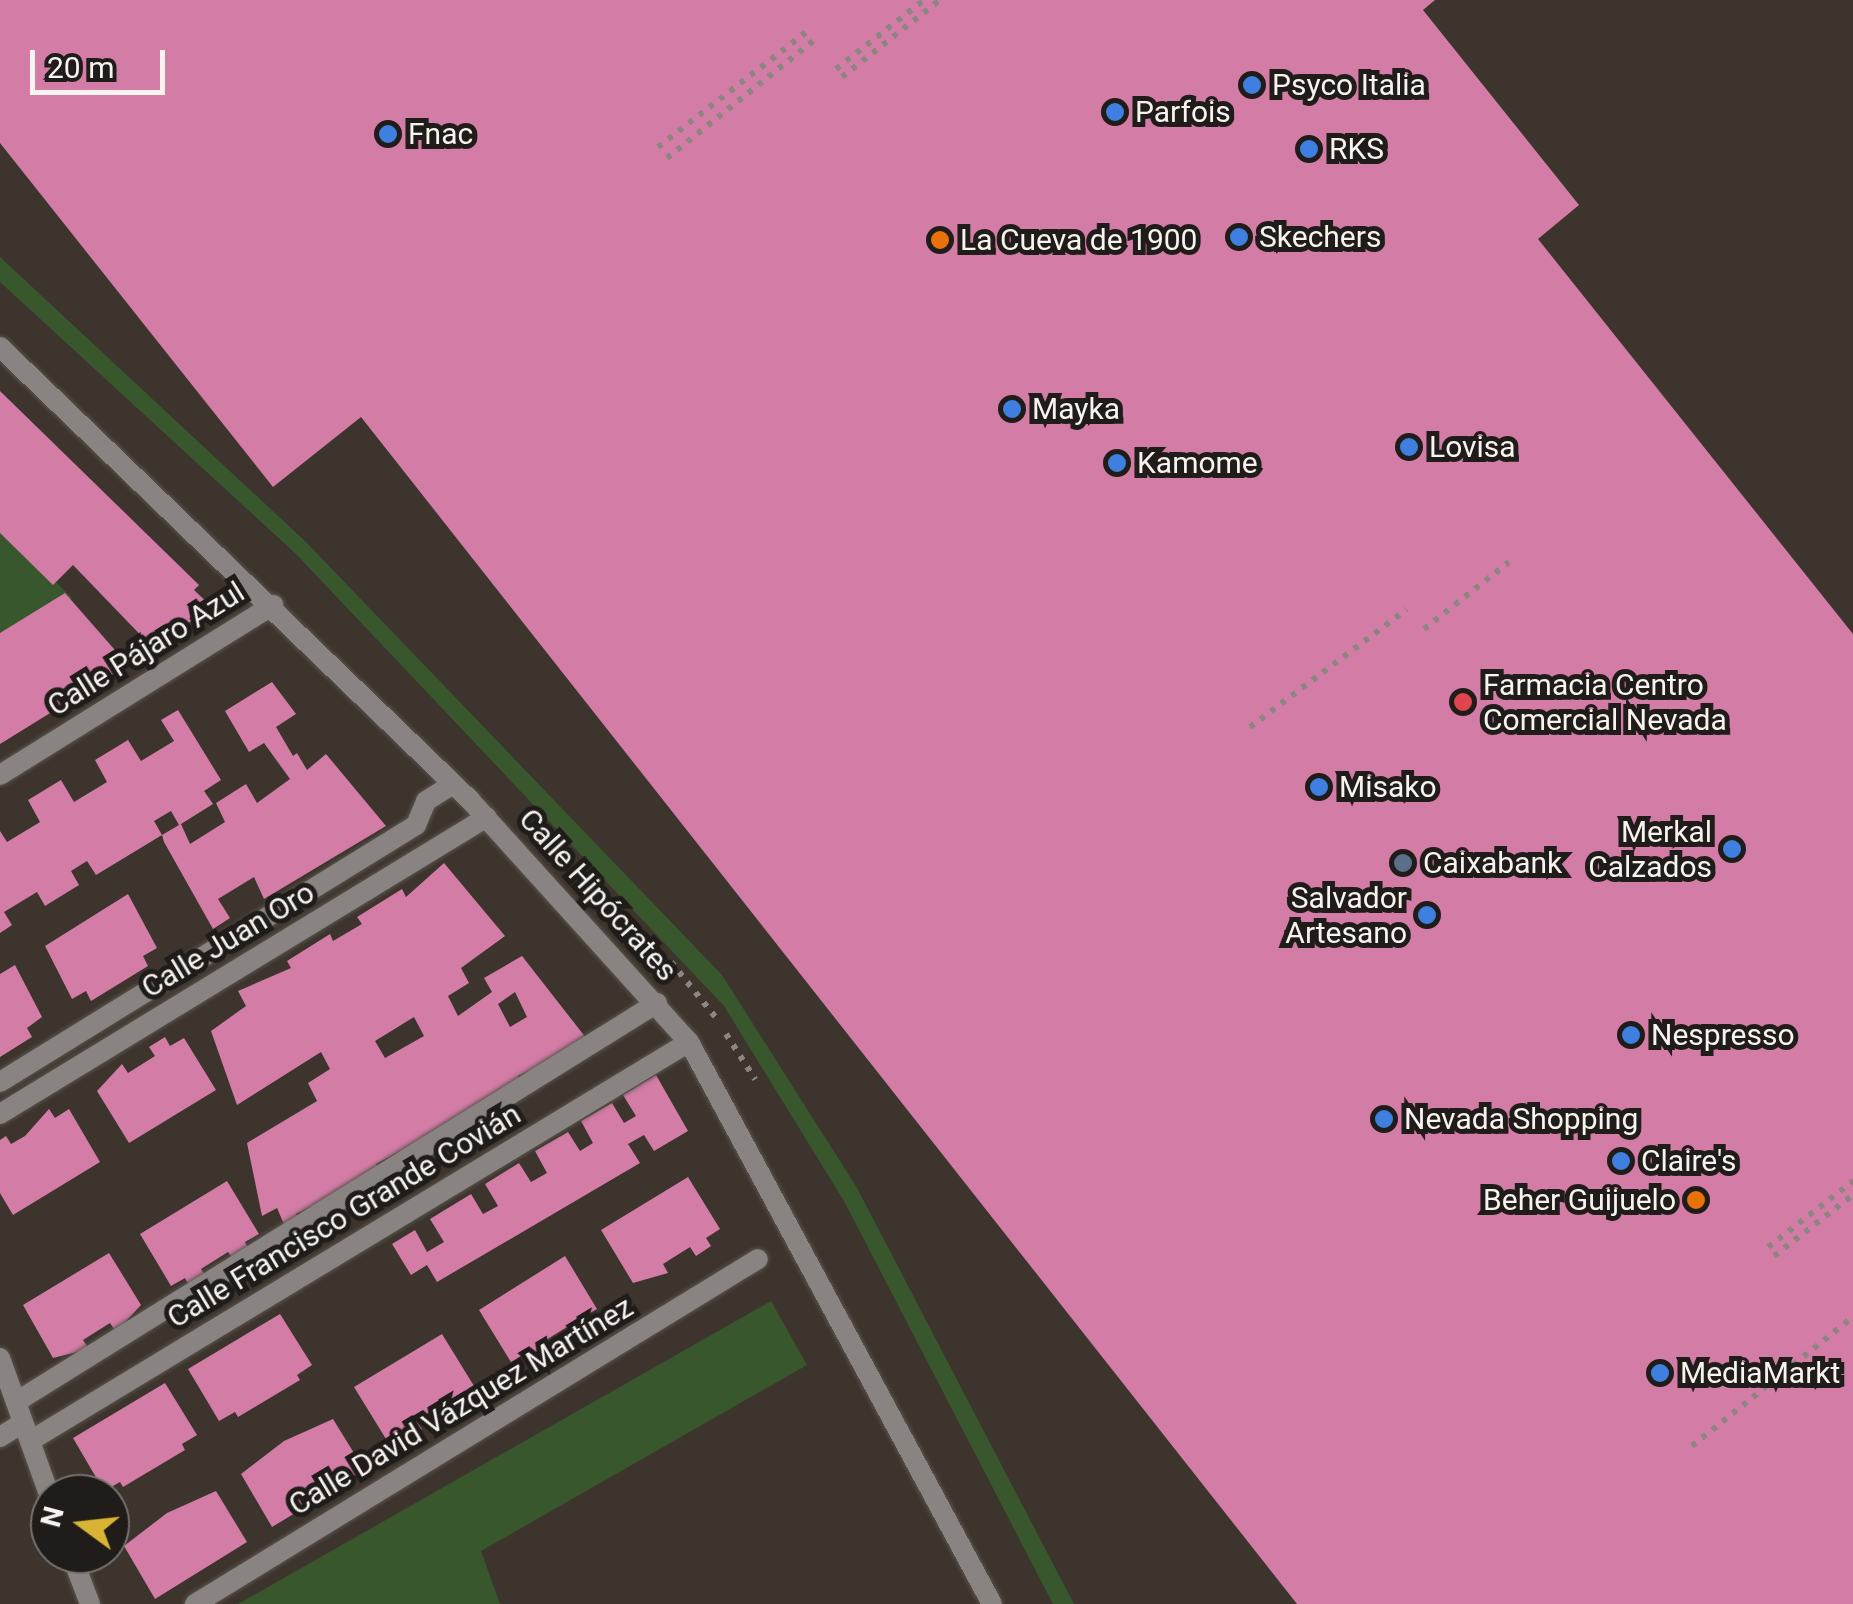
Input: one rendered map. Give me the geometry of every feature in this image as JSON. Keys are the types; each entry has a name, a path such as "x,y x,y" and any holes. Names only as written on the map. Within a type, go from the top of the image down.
{"street":[{"name":"Calle Hipócrates","path":"0,347 273,605 487,817 689,1042 992,1604"},
{"name":"Calle Pájaro Azul","path":"0,776 273,605"},
{"name":"Calle Juan Oro","path":"0,1082 416,824 426,800 454,784"},
{"name":"Calle Juan Oro","path":"0,1114 487,817"},
{"name":"Calle Francisco Grande Covián","path":"22,1422 657,1002"},
{"name":"Calle Francisco Grande Covián","path":"22,1422 689,1042"},
{"name":"Calle David Vázquez Martínez","path":"195,1604 758,1259"},
{"path":"0,1358 42,1474"},
{"path":"0,1436 22,1422"},
{"path":"79,1574 90,1604"}],"path":[{"path":"836,70 924,0"},
{"path":"842,77 940,0"},
{"path":"658,147 806,32"},
{"path":"667,158 813,41"},
{"path":"1424,629 1509,562"},
{"path":"1250,727 1408,609"},
{"path":"1768,1247 1853,1181"},
{"path":"1774,1256 1853,1194"},
{"path":"1692,1446 1853,1317"}],"green space":[{"path":"0,257 306,542 722,975 857,1188 1074,1604 1053,1604 844,1201 724,1006 296,554 0,282"},
{"path":"0,527 72,598 0,643"},
{"path":"771,1301 807,1365 481,1551 500,1604 238,1604"}],"building":[{"name":"Nevada Shopping","path":"0,0 1435,0 1423,10 1579,205 1538,239 1853,634 1853,1604 1297,1604 361,417 273,487 0,143"},
{"path":"0,391 199,585 194,590 211,606 154,649 73,565 53,585 0,533"},
{"path":"65,593 128,665 0,744 0,633"},
{"path":"272,682 296,714 276,727 293,756 297,753 307,770 326,754 386,826 264,899 254,877 218,899 230,918 213,929 162,835 96,875 87,861 71,871 79,885 45,906 37,892 4,912 12,925 0,933 0,831 7,842 40,822 28,800 61,780 74,802 107,782 95,760 128,740 141,761 174,741 161,720 178,710 221,780 204,791 213,804 181,824 190,844 225,822 216,803 246,784 257,803 290,779 264,743 249,752 225,711","holes":["171,811 179,825 162,835 154,821"]},
{"path":"444,863 505,936 461,968 469,983 448,996 458,1016 492,992 484,978 522,956 590,1043 518,1076 522,1086 376,1164 380,1172 296,1214 300,1221 286,1229 277,1208 262,1216 247,1143 317,1101 308,1083 330,1069 321,1052 237,1105 211,1031 246,1006 238,991 291,968 287,961 330,934 333,941 362,924 357,917 402,889 406,897","holes":["515,992 527,1017 510,1027 498,1004","414,1017 424,1036 385,1058 375,1041"]},
{"path":"128,894 157,948 143,956 148,966 91,1001 86,991 72,999 45,946"},
{"path":"15,965 42,1017 27,1028 32,1037 0,1057 0,974"},
{"path":"165,1037 170,1046 184,1038 216,1090 129,1143 97,1091 122,1064 128,1073 155,1056 149,1047"},
{"path":"656,1075 688,1131 654,1151 644,1135 628,1144 640,1163 437,1282 427,1265 411,1275 392,1244 415,1230 427,1252 444,1242 430,1219 471,1194 483,1214 498,1206 485,1184 519,1163 531,1182 547,1173 535,1151 568,1132 580,1151 593,1143 581,1121 612,1103 624,1123 636,1116 623,1095"},
{"path":"49,1109 55,1118 69,1109 100,1162 13,1215 0,1193 0,1140 6,1136 11,1144 25,1136"},
{"path":"688,1177 720,1229 706,1238 711,1246 696,1256 690,1247 663,1264 668,1273 633,1283 601,1230"},
{"path":"227,1181 259,1234 245,1242 250,1251 234,1260 228,1252 201,1269 206,1277 190,1287 185,1278 171,1286 140,1234"},
{"path":"109,1253 141,1305 116,1332 110,1323 83,1340 89,1349 53,1358 23,1305"},
{"path":"565,1256 597,1309 583,1317 589,1326 573,1336 567,1327 540,1344 545,1353 529,1362 524,1354 511,1362 479,1310"},
{"path":"280,1314 312,1365 297,1375 300,1380 238,1417 235,1412 219,1421 188,1369"},
{"path":"442,1334 474,1386 460,1394 465,1403 449,1413 444,1404 430,1412 416,1421 422,1429 406,1439 400,1431 386,1439 354,1387"},
{"path":"165,1383 197,1435 182,1444 185,1450 130,1483 130,1474 94,1474 73,1438"},
{"path":"333,1419 365,1471 272,1527 241,1474 284,1441"},
{"path":"216,1491 247,1542 155,1599 130,1556 130,1541 167,1513"}],"place":[{"name":"Psyco Italia","path":"1252,85"},
{"name":"Parfois","path":"1115,112"},
{"name":"Fnac","path":"388,134"},
{"name":"RKS","path":"1309,149"},
{"name":"Skechers","path":"1239,237"},
{"name":"La Cueva de 1900","path":"940,240"},
{"name":"Mayka","path":"1012,409"},
{"name":"Lovisa","path":"1409,447"},
{"name":"Kamome","path":"1117,463"},
{"name":"Farmacia Centro Comercial Nevada","path":"1463,702"},
{"name":"Misako","path":"1319,787"},
{"name":"Merkal Calzados","path":"1732,849"},
{"name":"Caixabank","path":"1403,863"},
{"name":"Salvador Artesano","path":"1427,915"},
{"name":"Nespresso","path":"1631,1035"},
{"name":"Nevada Shopping","path":"1384,1119"},
{"name":"Claire's","path":"1621,1161"},
{"name":"Beher Guijuelo","path":"1696,1200"},
{"name":"MediaMarkt","path":"1660,1373"}]}
